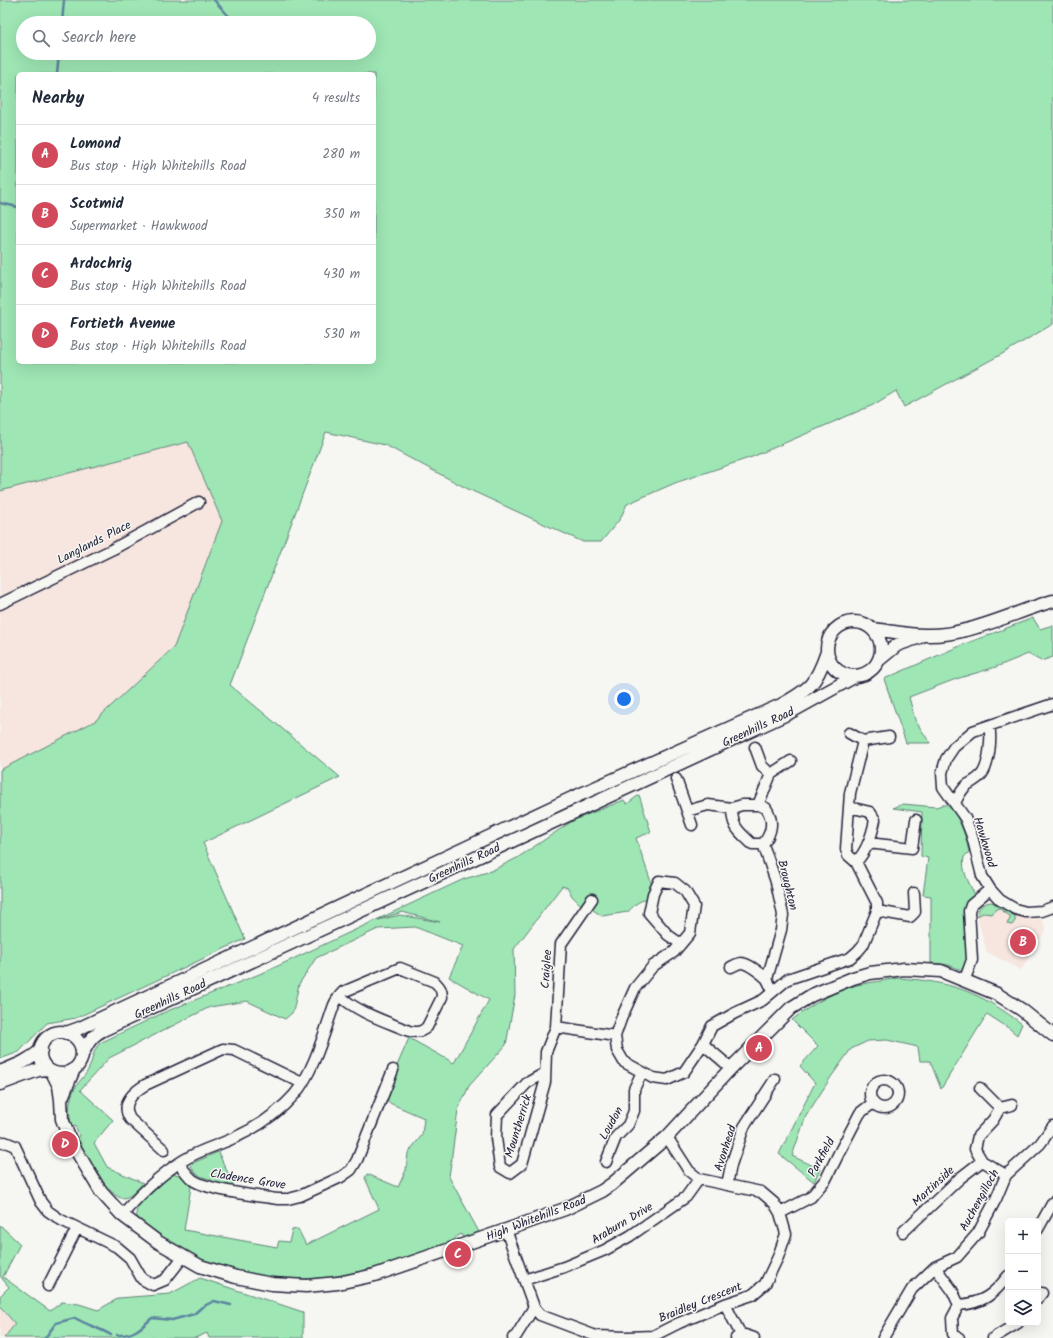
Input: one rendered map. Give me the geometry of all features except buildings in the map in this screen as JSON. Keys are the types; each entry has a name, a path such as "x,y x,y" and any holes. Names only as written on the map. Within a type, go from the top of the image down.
{"street":[{"name":"Langlands Place","path":"0,604 113,548 199,502"},
{"path":"925,635 897,645 880,659 870,672 862,676 846,676 839,673 830,662 827,652 829,638 834,631 842,625 851,622 859,622 873,629 925,635 939,635 967,629 1053,601"},
{"path":"873,629 881,643 882,651 880,659"},
{"name":"Greenhills Road","path":"66,1033 80,1028 570,799 781,705 810,687 820,672 827,652"},
{"name":"Greenhills Road","path":"82,1056 87,1043 103,1030 789,713 854,677"},
{"name":"Hawkwood","path":"1053,704 973,731 954,746 946,759 942,773 943,787 965,818 972,836 982,876 990,890 1000,900 1015,909 1026,912 1042,911 1053,907"},
{"path":"955,803 962,790 982,774 985,767 990,739 991,732 989,726"},
{"path":"849,733 863,741 889,737"},
{"path":"681,944 668,934 649,913 653,894 659,881 675,883 685,891 694,906 690,933 681,944 674,952 653,966 635,988 615,1036 617,1050 624,1062 653,1078 667,1080 684,1072 704,1044 712,1026 735,1012 763,1000 788,979 850,958 858,952 863,945 876,911 877,903 856,862 848,855 846,849 850,793 863,741"},
{"path":"755,747 762,766 772,774"},
{"path":"758,805 772,774 791,761"},
{"path":"676,779 692,825"},
{"path":"687,811 708,805 732,808 742,805 758,805 766,808 771,815 771,829 768,838 763,844 752,844 736,828 732,816 732,808"},
{"path":"849,807 870,812 875,820 868,843 856,862"},
{"path":"868,843 912,848 916,820"},
{"name":"Broughton","path":"763,844 776,882 783,915 781,930 767,979"},
{"path":"965,979 972,960 969,911 971,905 990,890"},
{"path":"876,911 910,917 915,912 914,893"},
{"name":"Craiglee","path":"556,1027 561,944 592,899"},
{"path":"736,961 760,973 767,979 773,991"},
{"path":"122,1215 146,1188 179,1163 192,1155 253,1129 282,1106 295,1093 302,1083 318,1050 334,1005 340,996 348,990 400,968 435,982 439,986 442,994 428,1027 415,1033 359,1010 340,996"},
{"name":"High Whitehills Road","path":"50,1070 59,1086 62,1100 62,1119 70,1140 101,1192 122,1215 158,1242 200,1266 236,1277 272,1284 306,1286 338,1283 376,1274 565,1209 602,1190 612,1184 667,1137 731,1068 791,1008 812,995 870,973 904,969 941,970 997,994 1022,1010 1053,1035"},
{"path":"556,1027 615,1036"},
{"name":"Mountherrick","path":"545,1073 527,1083 497,1115 496,1138 500,1167 510,1173 522,1164 545,1082 546,1052 556,1027"},
{"path":"0,1084 38,1070 50,1070 64,1074 74,1070 80,1062 82,1056 82,1049 76,1039 66,1033 52,1034 47,1038 41,1050 41,1057 43,1063 50,1070"},
{"path":"704,1044 731,1068"},
{"path":"164,1150 130,1119 127,1114 127,1103 138,1090 145,1085 223,1049 234,1050 302,1083"},
{"path":"0,1072 24,1062 41,1050"},
{"name":"High Whitehills Road","path":"62,1100 74,1070"},
{"name":"Cladence Grove","path":"179,1163 188,1176 199,1184 208,1187 277,1198 288,1199 300,1196 341,1177 351,1170 357,1160 393,1070"},
{"name":"Loudon","path":"606,1162 616,1137 628,1125 634,1111 634,1089 642,1072"},
{"name":"Avonhead","path":"727,1185 731,1165 744,1127 775,1079"},
{"path":"980,1088 1000,1108"},
{"name":"Parkfield","path":"780,1213 811,1197 826,1179 860,1113 874,1103"},
{"path":"1006,1175 982,1161 975,1150 978,1136 993,1120 1000,1108 1012,1104"},
{"name":"Auchengilloch","path":"883,1338 912,1289 935,1267 957,1257 978,1233 996,1199 1006,1175 1040,1144 1053,1126"},
{"path":"667,1137 689,1171 699,1179"},
{"path":"0,1143 5,1142 15,1146 40,1202 48,1212 116,1247 130,1258 142,1279 153,1285 165,1280 183,1257"},
{"name":"Martinside","path":"903,1232 960,1178 982,1161"},
{"name":"Braidley Crescent","path":"534,1307 540,1315 596,1336 653,1336 679,1323 725,1304 752,1295 765,1284 778,1257 786,1234 780,1213 774,1203 761,1192 699,1179"},
{"name":"Araburn Drive","path":"524,1280 564,1267 605,1250 637,1231 686,1197 699,1179"},
{"path":"1041,1224 1053,1202"},
{"path":"48,1286 77,1228"},
{"path":"506,1230 534,1307 516,1336 513,1338"},
{"path":"935,1267 952,1290 959,1305"},
{"path":"959,1305 972,1304 984,1300 1000,1287 1005,1280"},
{"path":"725,1304 738,1337 750,1336 754,1338"},
{"path":"959,1305 952,1318 954,1334 959,1338"},
{"path":"993,1338 1013,1326"}],"shaded area":[{"path":"188,442 222,521 174,647 95,721 0,770 0,491"},
{"path":"990,902 995,903 1012,914 1030,919 1042,919 1046,930 1021,970 987,952 977,916 978,909 983,904"},
{"path":"0,1307 15,1324 4,1338 0,1338"}],"green space":[{"path":"0,0 1053,0 1053,324 1002,354 904,407 896,391 873,405 752,457 675,483 627,504 620,519 601,542 583,542 468,489 385,445 326,432 230,685 340,777 203,843 245,939 76,1018 47,1023 19,1052 0,1059 0,770 95,721 174,647 222,521 188,442 0,491"},
{"path":"1033,618 1040,629 1053,625 1053,657 1041,661 1028,654 996,667 956,679 909,697 915,720 930,743 906,743 884,679 962,645"},
{"path":"639,795 651,832 636,838 653,888 648,899 639,902 628,912 602,916 593,910 592,906 582,906 572,896 568,888 562,886 514,949 515,995 506,1045 469,1086 458,1110 449,1177 479,1232 463,1238 461,1234 449,1244 428,1252 366,1270 326,1277 284,1279 243,1273 204,1261 179,1248 147,1227 140,1221 136,1214 139,1205 168,1178 175,1174 180,1175 191,1187 184,1230 277,1247 279,1241 289,1242 292,1230 298,1229 306,1245 379,1209 365,1178 367,1174 398,1187 406,1170 408,1153 422,1135 424,1118 385,1101 396,1068 409,1038 454,1063 489,1000 449,977 463,946 415,927 378,929 316,958 299,984 293,1012 285,1019 247,1001 210,1007 109,1058 80,1090 113,1120 94,1143 107,1167 143,1183 132,1195 123,1198 111,1191 104,1183 77,1138 80,1136 75,1126 72,1127 69,1111 70,1100 74,1090 90,1067 95,1049 100,1043 165,1012 267,971 374,921 464,879 491,871 517,858 574,820 624,800 627,804","holes":["402,912 440,922 400,915 374,921"]},
{"path":"903,804 936,807 948,805 959,821 964,833 969,852 964,857 963,862 966,876 975,895 968,904 968,957 966,965 962,970 948,965 931,963 931,896 923,895 928,858 921,856 922,812 893,808"},
{"path":"990,902 995,903 1015,915 1015,921 1012,925 1007,924 1011,917 999,908 992,914 983,913 977,916 978,910 981,906"},
{"path":"897,978 933,982 964,990 992,1004 1022,1024 1017,1035 987,1014 941,1089 930,1061 920,1061 918,1047 887,1040 868,1041 851,1049 806,1116 792,1156 820,1169 814,1182 779,1154 815,1083 800,1066 818,1046 792,1020 815,1004 840,991 857,985"},
{"path":"218,1152 234,1186 216,1184 210,1179 198,1175 191,1166 193,1163"},
{"path":"0,1225 20,1244 3,1277 50,1311 62,1302 79,1304 98,1310 119,1298 170,1294 200,1278 303,1312 303,1338 209,1338 207,1333 195,1338 4,1338 15,1324 0,1306 0,1296 9,1287 0,1276"}],"waterway":[{"path":"63,16 64,0"},
{"path":"214,0 229,16"},
{"path":"57,72 58,60"},
{"path":"0,203 16,207"},
{"path":"117,1335 132,1333 152,1318 172,1320 194,1314 202,1307 214,1301 231,1305"},
{"path":"45,1338 56,1323 75,1318 111,1335"}],"place":[{"name":"Scotmid","path":"1023,942"},
{"name":"Lomond","path":"759,1048"},
{"name":"Fortieth Avenue","path":"65,1144"},
{"name":"Ardochrig","path":"458,1254"}]}
